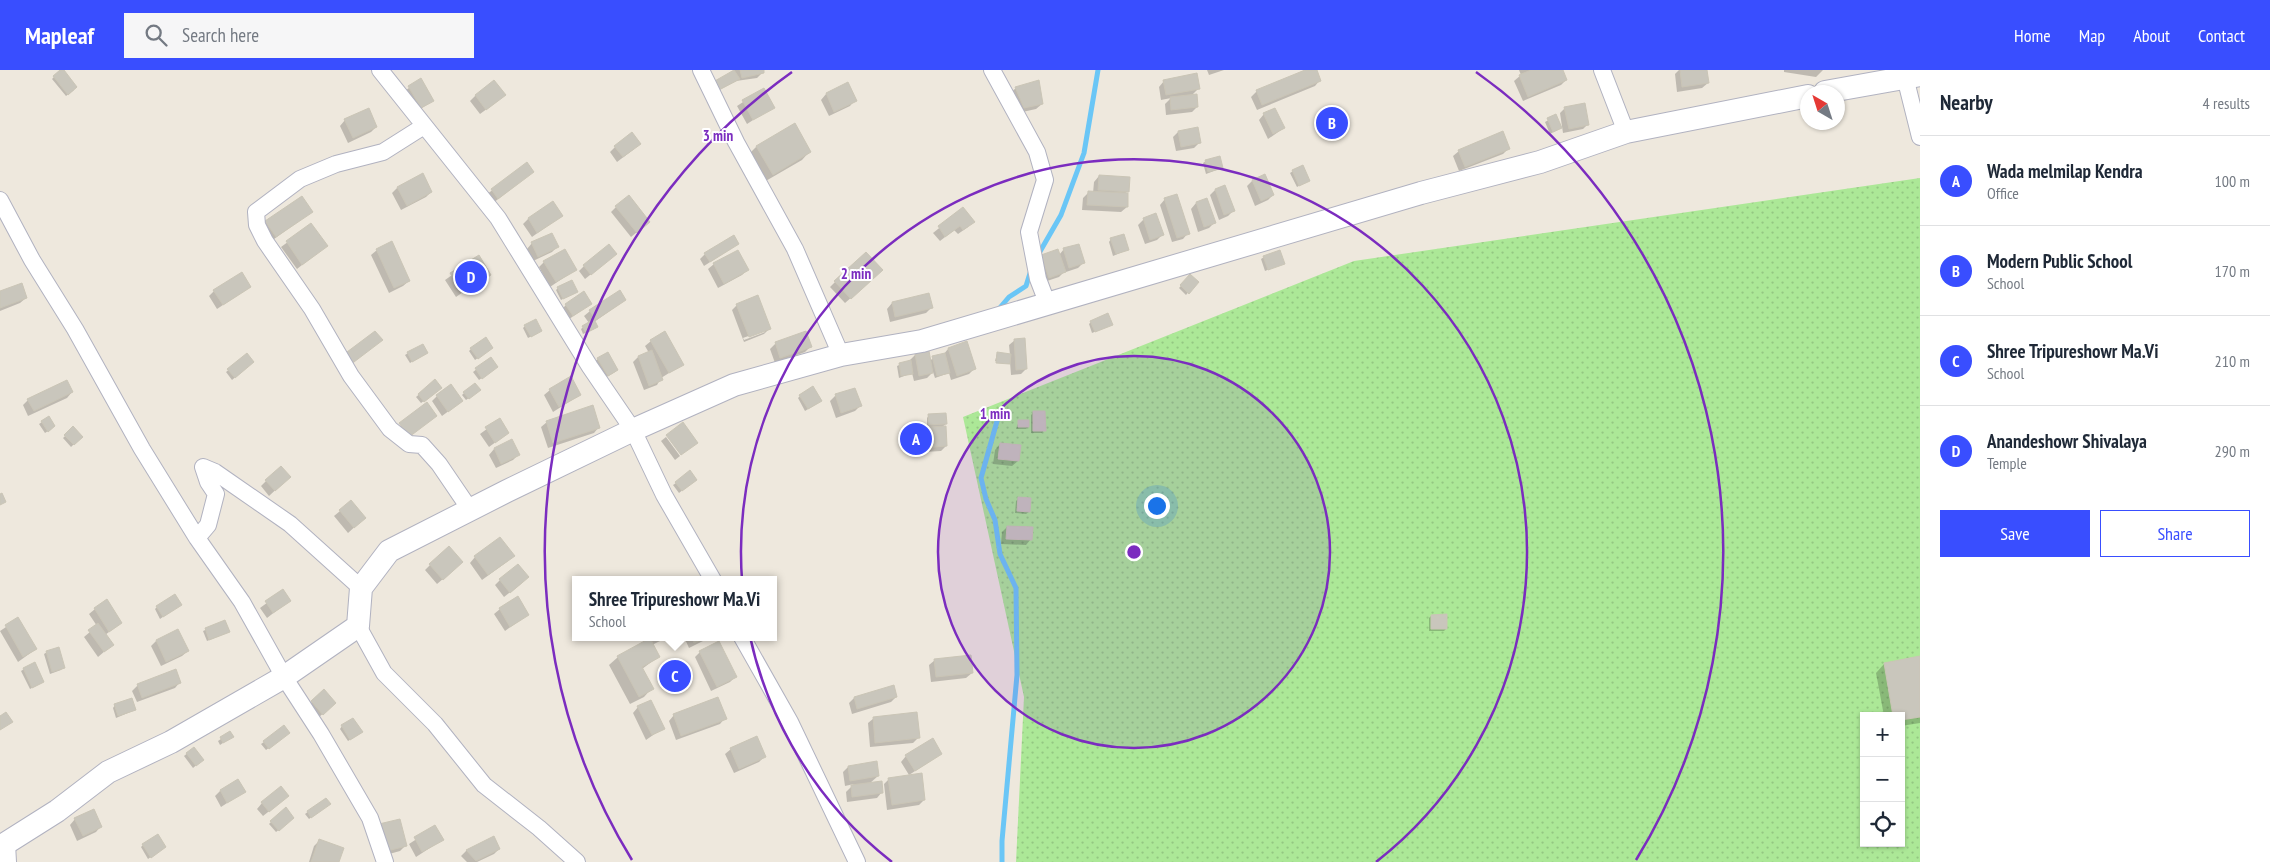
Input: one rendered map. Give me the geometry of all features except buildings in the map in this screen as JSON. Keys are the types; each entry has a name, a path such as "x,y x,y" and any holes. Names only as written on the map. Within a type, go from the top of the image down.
{"main road":[{"path":"1845,88 1912,76"},
{"path":"5,851 108,772 171,742 284,678 358,626 361,588 389,551 633,430 734,385 841,355 922,341 1421,193 1540,162 1626,132 1800,98"}],"street":[{"path":"380,70 498,218 590,367 633,430 664,494 711,576"},
{"path":"701,70 736,142 796,249 841,355"},
{"path":"992,70 1037,152 1045,180 1029,232 1038,279 1048,305"},
{"path":"1602,70 1626,132"},
{"path":"1912,76 1920,137"},
{"path":"424,126 383,152 336,164 300,179 256,212 257,226 265,241 312,309 351,376 384,422 409,444 422,445 439,464 471,511"},
{"path":"0,200 32,260 75,329 142,449 198,538 242,602 284,678 321,734 370,818 385,862"},
{"path":"198,538 208,525 216,494 208,482 203,467 215,472 290,524 361,588"},
{"path":"358,626 384,673 435,724 484,785 539,828 577,862"},
{"path":"744,641 790,722 857,862"}],"green space":[{"path":"1920,178 1920,862 1016,862 1024,697 963,417 1354,261"}],"waterway":[{"path":"1038,255 1061,215 1084,153 1098,70"},
{"path":"998,310 1009,297 1026,286 1031,270"},
{"path":"999,414 981,478 986,499 995,520 1000,554 1016,588 1017,675 1002,841 1002,862"}],"place":[{"name":"Modern Public School","path":"1332,123"},
{"name":"Anandeshowr Shivalaya","path":"471,277"},
{"name":"Wada melmilap Kendra","path":"916,439"},
{"name":"Shree Tripureshowr Ma.Vi","path":"675,676"}]}
